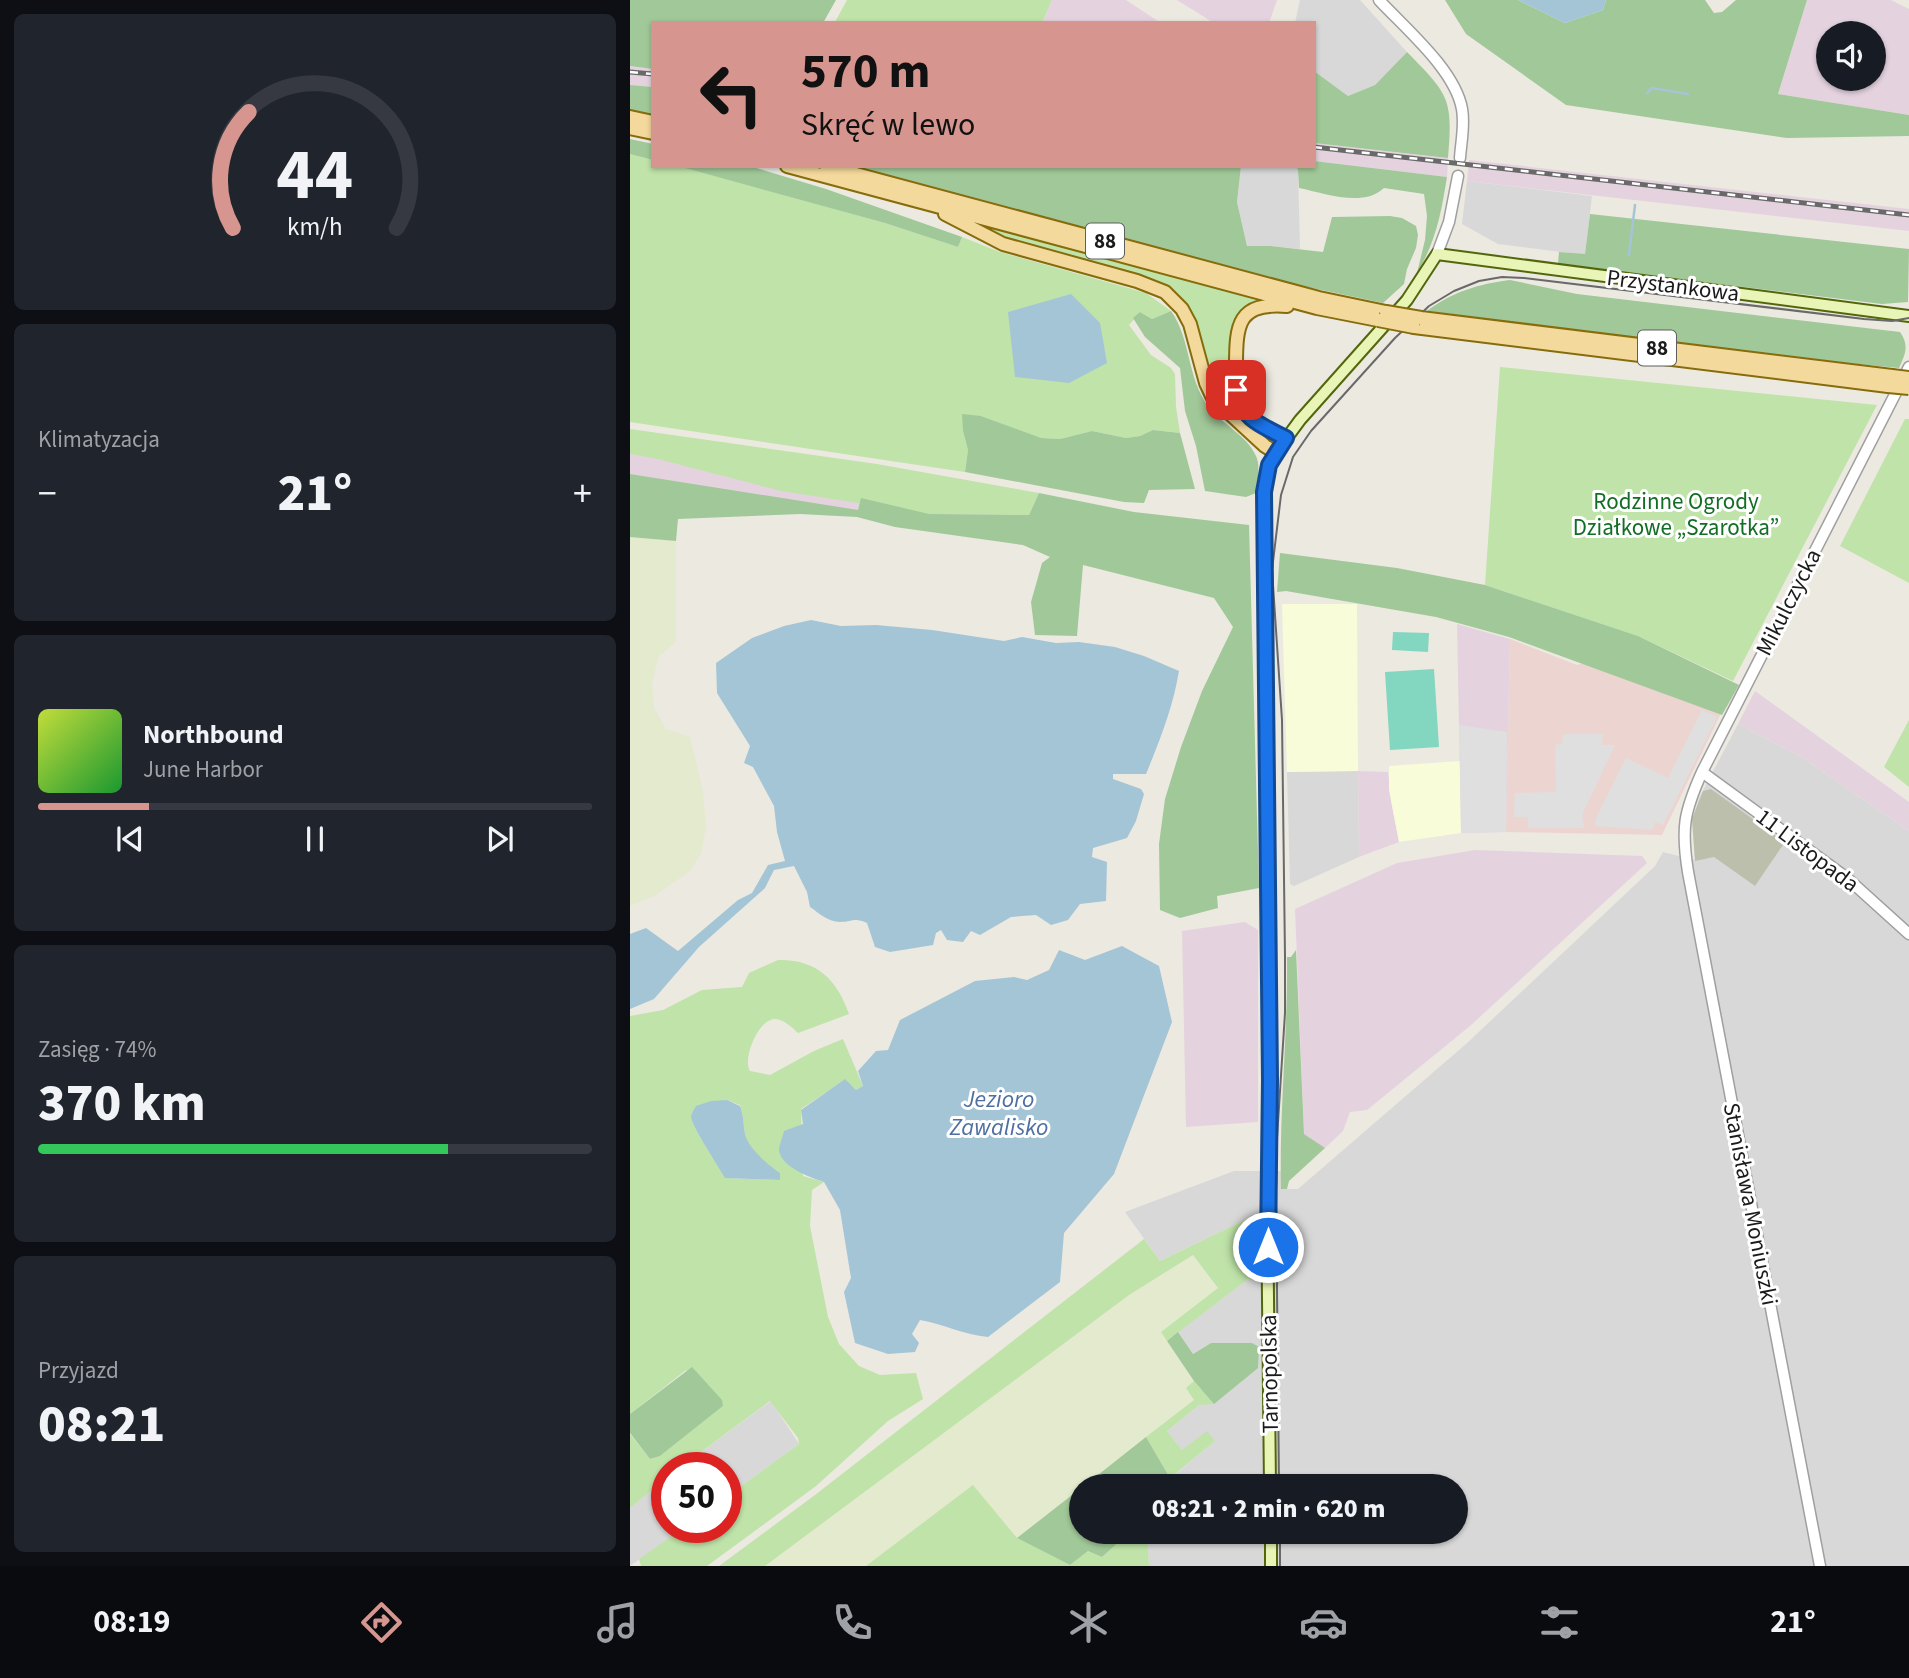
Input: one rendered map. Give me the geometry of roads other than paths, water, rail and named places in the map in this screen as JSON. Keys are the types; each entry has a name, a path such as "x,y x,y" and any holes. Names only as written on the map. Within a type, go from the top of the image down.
{"main road":[{"path":"630,117 651,122"},
{"path":"630,128 651,133"},
{"name":"88","path":"795,168 1317,307 1417,323 1890,381 1909,388"},
{"name":"88","path":"833,168 1382,316"},
{"path":"923,202 1003,244 1138,281 1166,292 1182,309 1190,324 1206,383 1213,398 1255,437 1272,459 1286,438 1407,300 1437,254"},
{"name":"Przystankowa","path":"1437,254 1909,316"},
{"path":"1286,438 1258,425 1241,408 1236,390 1236,332 1242,319 1252,310 1270,305 1317,307"},
{"name":"88","path":"1890,381 1909,378"},
{"name":"Tarnopolska","path":"1270,1474 1270,1080 1264,546 1265,484 1272,459"},
{"path":"1271,1544 1271,1566"}],"street":[{"path":"1379,0 1438,64 1457,92 1463,123 1460,158"},
{"path":"1437,254 1450,222 1458,176"},
{"name":"Mikulczycka","path":"1683,842 1685,816 1702,772 1909,366"},
{"name":"11 Listopada","path":"1702,772 1839,872 1909,933"},
{"name":"Stanisława Moniuszki","path":"1683,842 1820,1566"}],"water":[{"path":"1518,0 1606,0 1603,10 1565,23"},
{"path":"1071,294 1100,323 1107,363 1069,383 1015,377 1008,312"},
{"path":"811,620 841,626 876,625 932,630 1004,641 1022,637 1056,643 1079,642 1115,647 1179,671 1170,710 1146,774 1113,774 1113,779 1141,789 1144,794 1136,821 1127,838 1093,848 1092,857 1107,862 1106,901 1080,904 1068,920 1051,925 1036,915 1011,917 980,935 971,931 963,942 947,940 941,930 936,933 933,945 890,952 875,947 867,923 856,920 832,921 810,907 807,892 794,866 774,870 765,888 699,947 654,999 630,1009 630,934 646,928 678,951 738,900 752,893 768,865 785,861 777,832 774,806 753,767 744,763 750,746 717,693 716,663 752,638 784,626"},
{"name":"Jezioro Zawalisko","path":"1122,946 1159,966 1172,1022 1114,1174 1064,1233 1060,1282 988,1337 920,1320 912,1334 919,1343 915,1352 888,1354 855,1343 844,1292 851,1278 840,1210 824,1182 796,1170 784,1160 779,1148 784,1131 803,1124 801,1110 845,1079 856,1090 863,1086 858,1071 876,1051 888,1050 900,1020 975,981 1014,977 1027,980 1049,970 1059,950 1085,960"},
{"path":"727,1100 740,1106 745,1134 750,1145 780,1173 780,1180 725,1178 691,1117 696,1106"}],"waterway":[{"path":"1647,93 1652,88 1688,94"},
{"path":"1629,255 1635,205"}],"tram line":[{"path":"1279,1474 1276,1190 1285,1013 1285,957 1282,720 1272,570 1281,495 1293,457 1311,431 1395,338 1429,306 1454,291 1479,281 1502,277 1524,278 1864,319 1892,321 1909,318"},
{"path":"1280,1544 1280,1566"}],"railway":[{"path":"630,72 651,74"},
{"path":"1316,147 1909,215"}],"park label":[{"name":"Rodzinne Ogrody Działkowe „Szarotka”","path":"1676,514"}]}
